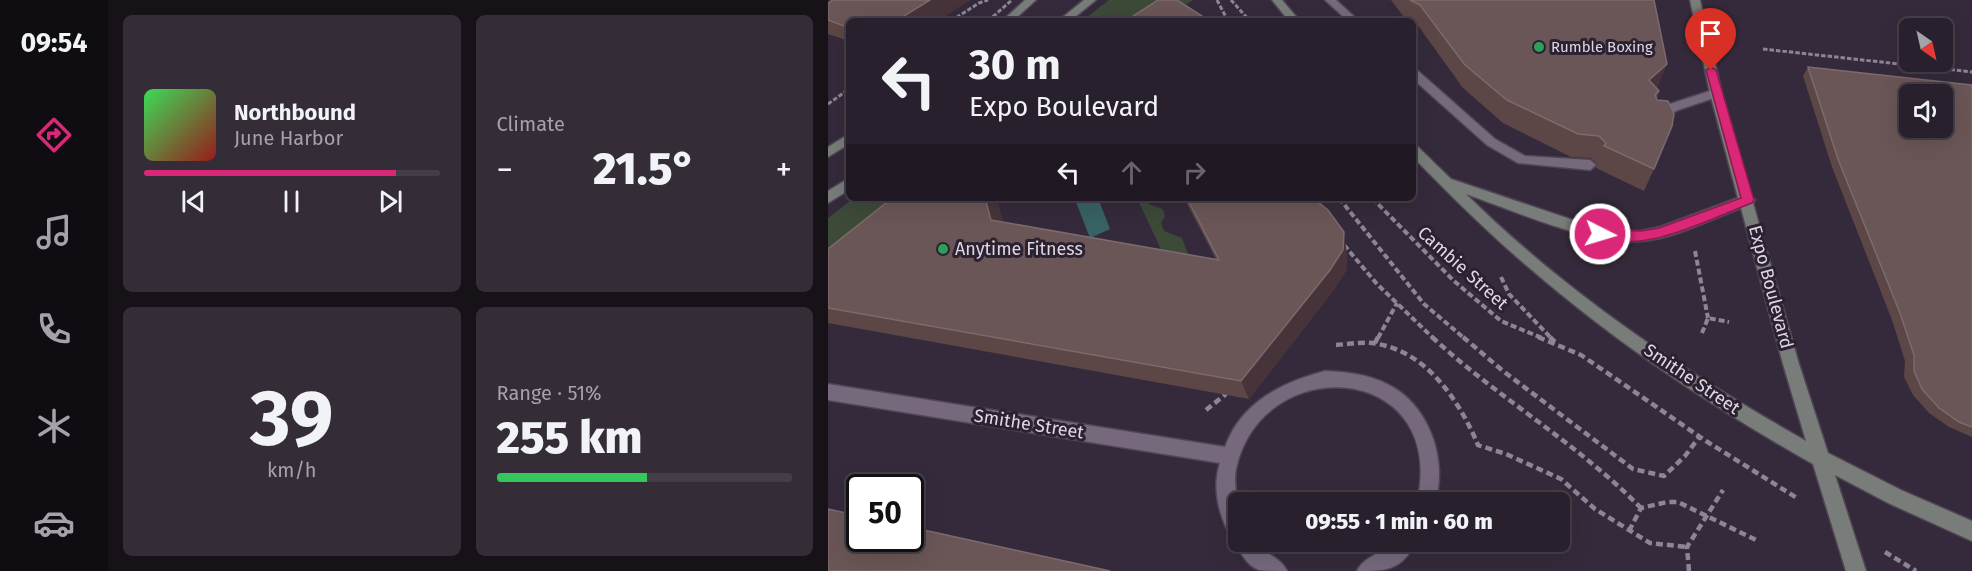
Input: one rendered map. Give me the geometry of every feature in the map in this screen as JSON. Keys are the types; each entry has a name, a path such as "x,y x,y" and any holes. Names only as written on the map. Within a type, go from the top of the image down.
{"main road":[{"path":"1011,18 1030,0"},
{"path":"1067,18 1091,0"},
{"path":"1276,0 1292,18"},
{"name":"Expo Boulevard","path":"1695,0 1716,93 1748,200 1791,363 1856,571"},
{"path":"828,153 846,140"},
{"name":"Smithe Street","path":"1416,152 1443,181 1545,272 1620,331 1719,399 1821,459 1972,531"},
{"path":"1443,181 1581,228 1620,236 1641,236 1661,232 1748,200"},
{"path":"828,198 846,185"}],"street":[{"path":"1330,0 1351,18"},
{"path":"1416,76 1491,142 1523,160 1590,165"},
{"path":"1654,118 1674,107 1716,93"},
{"path":"1228,503 1225,488 1230,456 1244,427 1267,403 1293,387 1323,379 1353,380 1381,389 1405,407 1422,431 1431,461 1429,492"},
{"name":"Smithe Street","path":"828,392 1230,456"},
{"path":"1251,552 1277,571"},
{"path":"1367,571 1392,557 1396,552"}],"path":[{"path":"956,18 988,0"},
{"path":"991,18 1012,0"},
{"path":"1217,0 1226,18"},
{"path":"1232,0 1247,18"},
{"path":"1763,49 1972,72"},
{"path":"828,104 846,91"},
{"path":"1341,201 1424,304 1503,371 1633,469 1664,476 1685,456 1700,436"},
{"name":"Cambie Street","path":"1375,201 1454,281 1501,321 1581,355 1700,436"},
{"path":"1342,242 1361,267 1397,303 1493,388 1593,461 1641,508"},
{"path":"1694,249 1708,318 1702,333"},
{"path":"1375,343 1397,303"},
{"path":"1708,318 1729,322"},
{"path":"1206,410 1226,394"},
{"path":"1491,450 1506,454 1560,479 1595,508 1650,543 1687,546"},
{"path":"1689,571 1687,546 1723,490"},
{"path":"1629,531 1641,508 1671,501 1707,515 1736,532 1756,540"}],"shaded area":[{"path":"1109,0 1193,0 1166,18 1086,18"},
{"path":"850,201 922,201 828,281 828,218"},
{"path":"1074,201 1099,201 1110,229 1090,238"},
{"path":"1138,201 1150,201 1148,204 1163,209 1165,217 1161,222 1164,231 1182,238 1188,254 1187,259 1165,258"}],"building":[{"path":"833,0 930,0 901,18 846,18 846,27 828,20 828,3"},
{"path":"1158,0 1177,0 1203,18 1131,18"},
{"path":"1410,0 1654,0 1667,64 1649,80 1659,91 1655,95 1657,100 1668,101 1674,114 1672,126 1654,169 1604,146 1606,143 1599,136 1578,134 1507,100 1465,65 1420,5"},
{"path":"1808,67 1972,85 1972,427 1959,422 1939,408 1922,389 1914,371 1914,355 1900,313 1838,159"},
{"path":"892,201 986,201 991,220 1219,260 1189,201 1317,201 1328,210 1344,232 1343,250 1330,270 1241,381 828,308 828,249"},
{"path":"828,509 846,513 846,552 924,552 924,530 1110,571 828,571"}],"place":[{"name":"Rumble Boxing","path":"1539,47"},
{"name":"Anytime Fitness","path":"943,249"}],"route":[{"path":"1600,234 1641,236 1661,232 1748,200 1711,70"}]}
